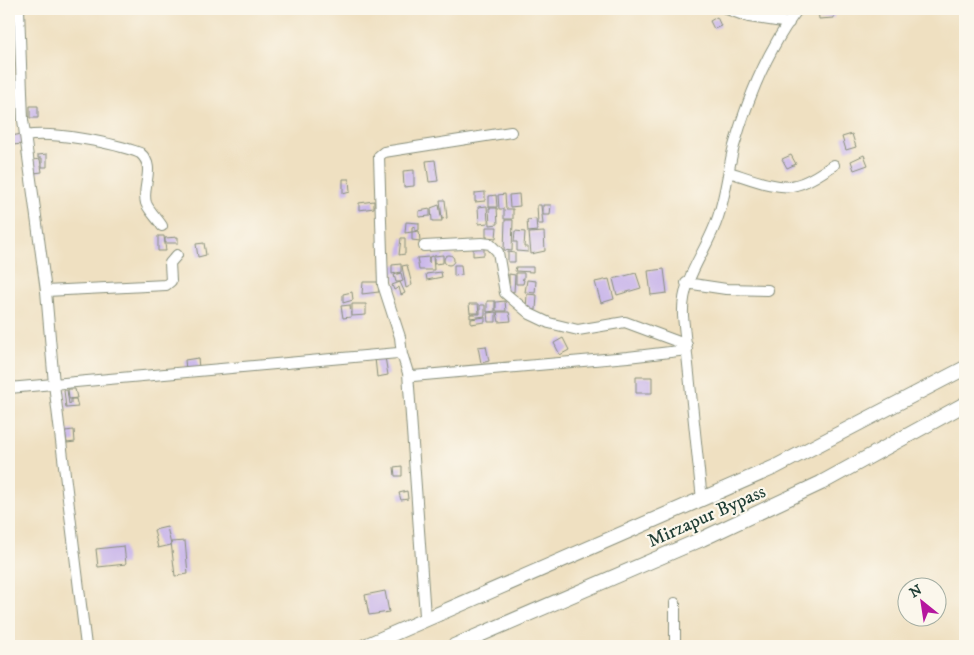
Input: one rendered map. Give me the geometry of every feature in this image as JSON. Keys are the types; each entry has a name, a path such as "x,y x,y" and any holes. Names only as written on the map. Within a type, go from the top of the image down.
{"highway":[{"path":"365,646 775,467 965,368"},
{"name":"Mirzapur Bypass","path":"454,646 702,539 821,483 965,404"}],"street":[{"path":"19,9 26,136 46,291 54,384 86,646"},
{"path":"727,9 750,17 789,23"},
{"path":"702,500 682,303 686,283 718,218 734,145 759,72 778,36 798,9"},
{"path":"426,616 408,373 402,355 400,337 383,285 379,156 384,152 511,132"},
{"path":"26,136 40,133 58,134 140,153 146,160 148,168 146,202 162,226"},
{"path":"728,172 779,186 791,187 799,185 834,165"},
{"path":"424,246 482,243 495,247 498,252 505,293 530,314 549,323 578,330 625,322 687,347"},
{"path":"46,291 166,286 171,281 170,263 177,255"},
{"path":"686,283 726,289 768,290"},
{"path":"408,373 413,376 687,347"},
{"path":"9,388 398,353 402,355"},
{"path":"675,603 675,646"}],"building":[{"path":"818,9 834,9 834,18 819,19"},
{"path":"717,17 721,26 714,29 710,21"},
{"path":"30,106 38,106 38,118 30,118"},
{"path":"22,134 23,144 12,145 11,136"},
{"path":"852,134 856,147 846,150 842,137"},
{"path":"47,154 47,167 42,167 42,158 38,158 38,155"},
{"path":"791,155 796,164 787,168 782,159"},
{"path":"864,155 868,165 854,170 851,161"},
{"path":"40,159 42,172 34,173 33,160"},
{"path":"435,160 438,181 429,182 426,161"},
{"path":"414,170 414,186 404,187 403,171"},
{"path":"343,179 349,179 350,192 343,194"},
{"path":"485,192 485,201 475,202 475,193"},
{"path":"505,194 506,209 513,209 513,219 504,219 504,209 499,209 498,195"},
{"path":"519,194 520,206 510,207 509,195"},
{"path":"496,195 497,207 489,207 489,196"},
{"path":"440,200 445,200 447,218 442,219"},
{"path":"374,201 374,208 359,210 359,203"},
{"path":"439,205 442,221 432,221 431,208"},
{"path":"537,205 541,205 543,224 538,224"},
{"path":"543,205 551,205 550,215 543,215"},
{"path":"487,206 488,223 479,224 478,207"},
{"path":"489,208 497,208 498,224 490,225"},
{"path":"430,209 430,216 419,217 419,211"},
{"path":"536,219 537,231 528,232 527,220"},
{"path":"505,220 513,220 512,251 504,250"},
{"path":"406,222 419,223 419,230 415,231 415,226 412,227 412,232 405,233"},
{"path":"486,227 497,227 496,238 486,237"},
{"path":"419,231 420,241 412,240 412,232"},
{"path":"515,231 525,232 524,247 528,247 528,252 517,251 517,242 514,242"},
{"path":"544,232 545,251 531,254 529,233"},
{"path":"158,236 164,236 166,251 158,251"},
{"path":"178,237 178,243 165,243 165,238"},
{"path":"401,238 405,238 405,254 399,255"},
{"path":"204,243 206,255 198,257 196,244"},
{"path":"484,248 484,255 473,256 473,249"},
{"path":"508,252 515,253 515,262 508,262"},
{"path":"443,255 443,263 434,264 434,256"},
{"path":"447,255 451,255 454,260 453,264 447,265 444,262 444,258"},
{"path":"433,256 434,270 419,270 417,258"},
{"path":"401,264 401,272 392,274 392,265"},
{"path":"407,265 412,285 406,288 402,266"},
{"path":"454,265 461,265 462,275 454,276"},
{"path":"516,267 533,267 533,272 515,271"},
{"path":"664,269 667,293 651,295 648,271"},
{"path":"441,272 442,277 427,280 426,274"},
{"path":"401,273 403,281 396,282 394,275"},
{"path":"516,273 524,273 523,284 516,284"},
{"path":"636,273 641,288 617,295 613,279"},
{"path":"509,274 515,275 514,292 504,290 504,284 509,284"},
{"path":"609,279 614,299 601,303 595,282"},
{"path":"527,280 536,281 535,293 525,292"},
{"path":"363,282 378,282 379,292 362,294"},
{"path":"400,282 405,293 401,295 399,287 394,290 392,285"},
{"path":"352,292 353,300 343,303 343,294"},
{"path":"527,294 537,295 536,310 526,309"},
{"path":"487,301 495,301 495,311 487,312"},
{"path":"505,301 506,311 496,311 496,302"},
{"path":"352,304 366,304 366,315 352,316"},
{"path":"469,304 478,304 479,313 470,313"},
{"path":"350,305 351,317 343,318 341,306"},
{"path":"480,305 485,305 485,316 470,318 470,314 480,314"},
{"path":"496,312 496,322 488,322 487,313"},
{"path":"497,312 509,312 511,321 499,322"},
{"path":"485,317 485,322 471,324 471,319"},
{"path":"563,338 569,350 560,355 554,343"},
{"path":"486,346 489,361 481,363 478,347"},
{"path":"385,357 388,375 377,377 375,358"},
{"path":"198,358 199,368 186,370 185,360"},
{"path":"636,377 652,377 652,393 636,393"},
{"path":"68,389 75,389 77,398 69,399"},
{"path":"64,390 67,390 69,404 71,399 76,399 78,407 66,408"},
{"path":"74,430 75,442 67,443 65,431"},
{"path":"402,466 402,476 395,476 394,467"},
{"path":"407,491 408,499 401,500 399,493"},
{"path":"167,527 171,545 158,548 154,530"},
{"path":"185,541 188,574 175,576 171,542"},
{"path":"124,546 126,564 98,567 96,549"},
{"path":"385,591 389,612 369,615 365,595"}]}
